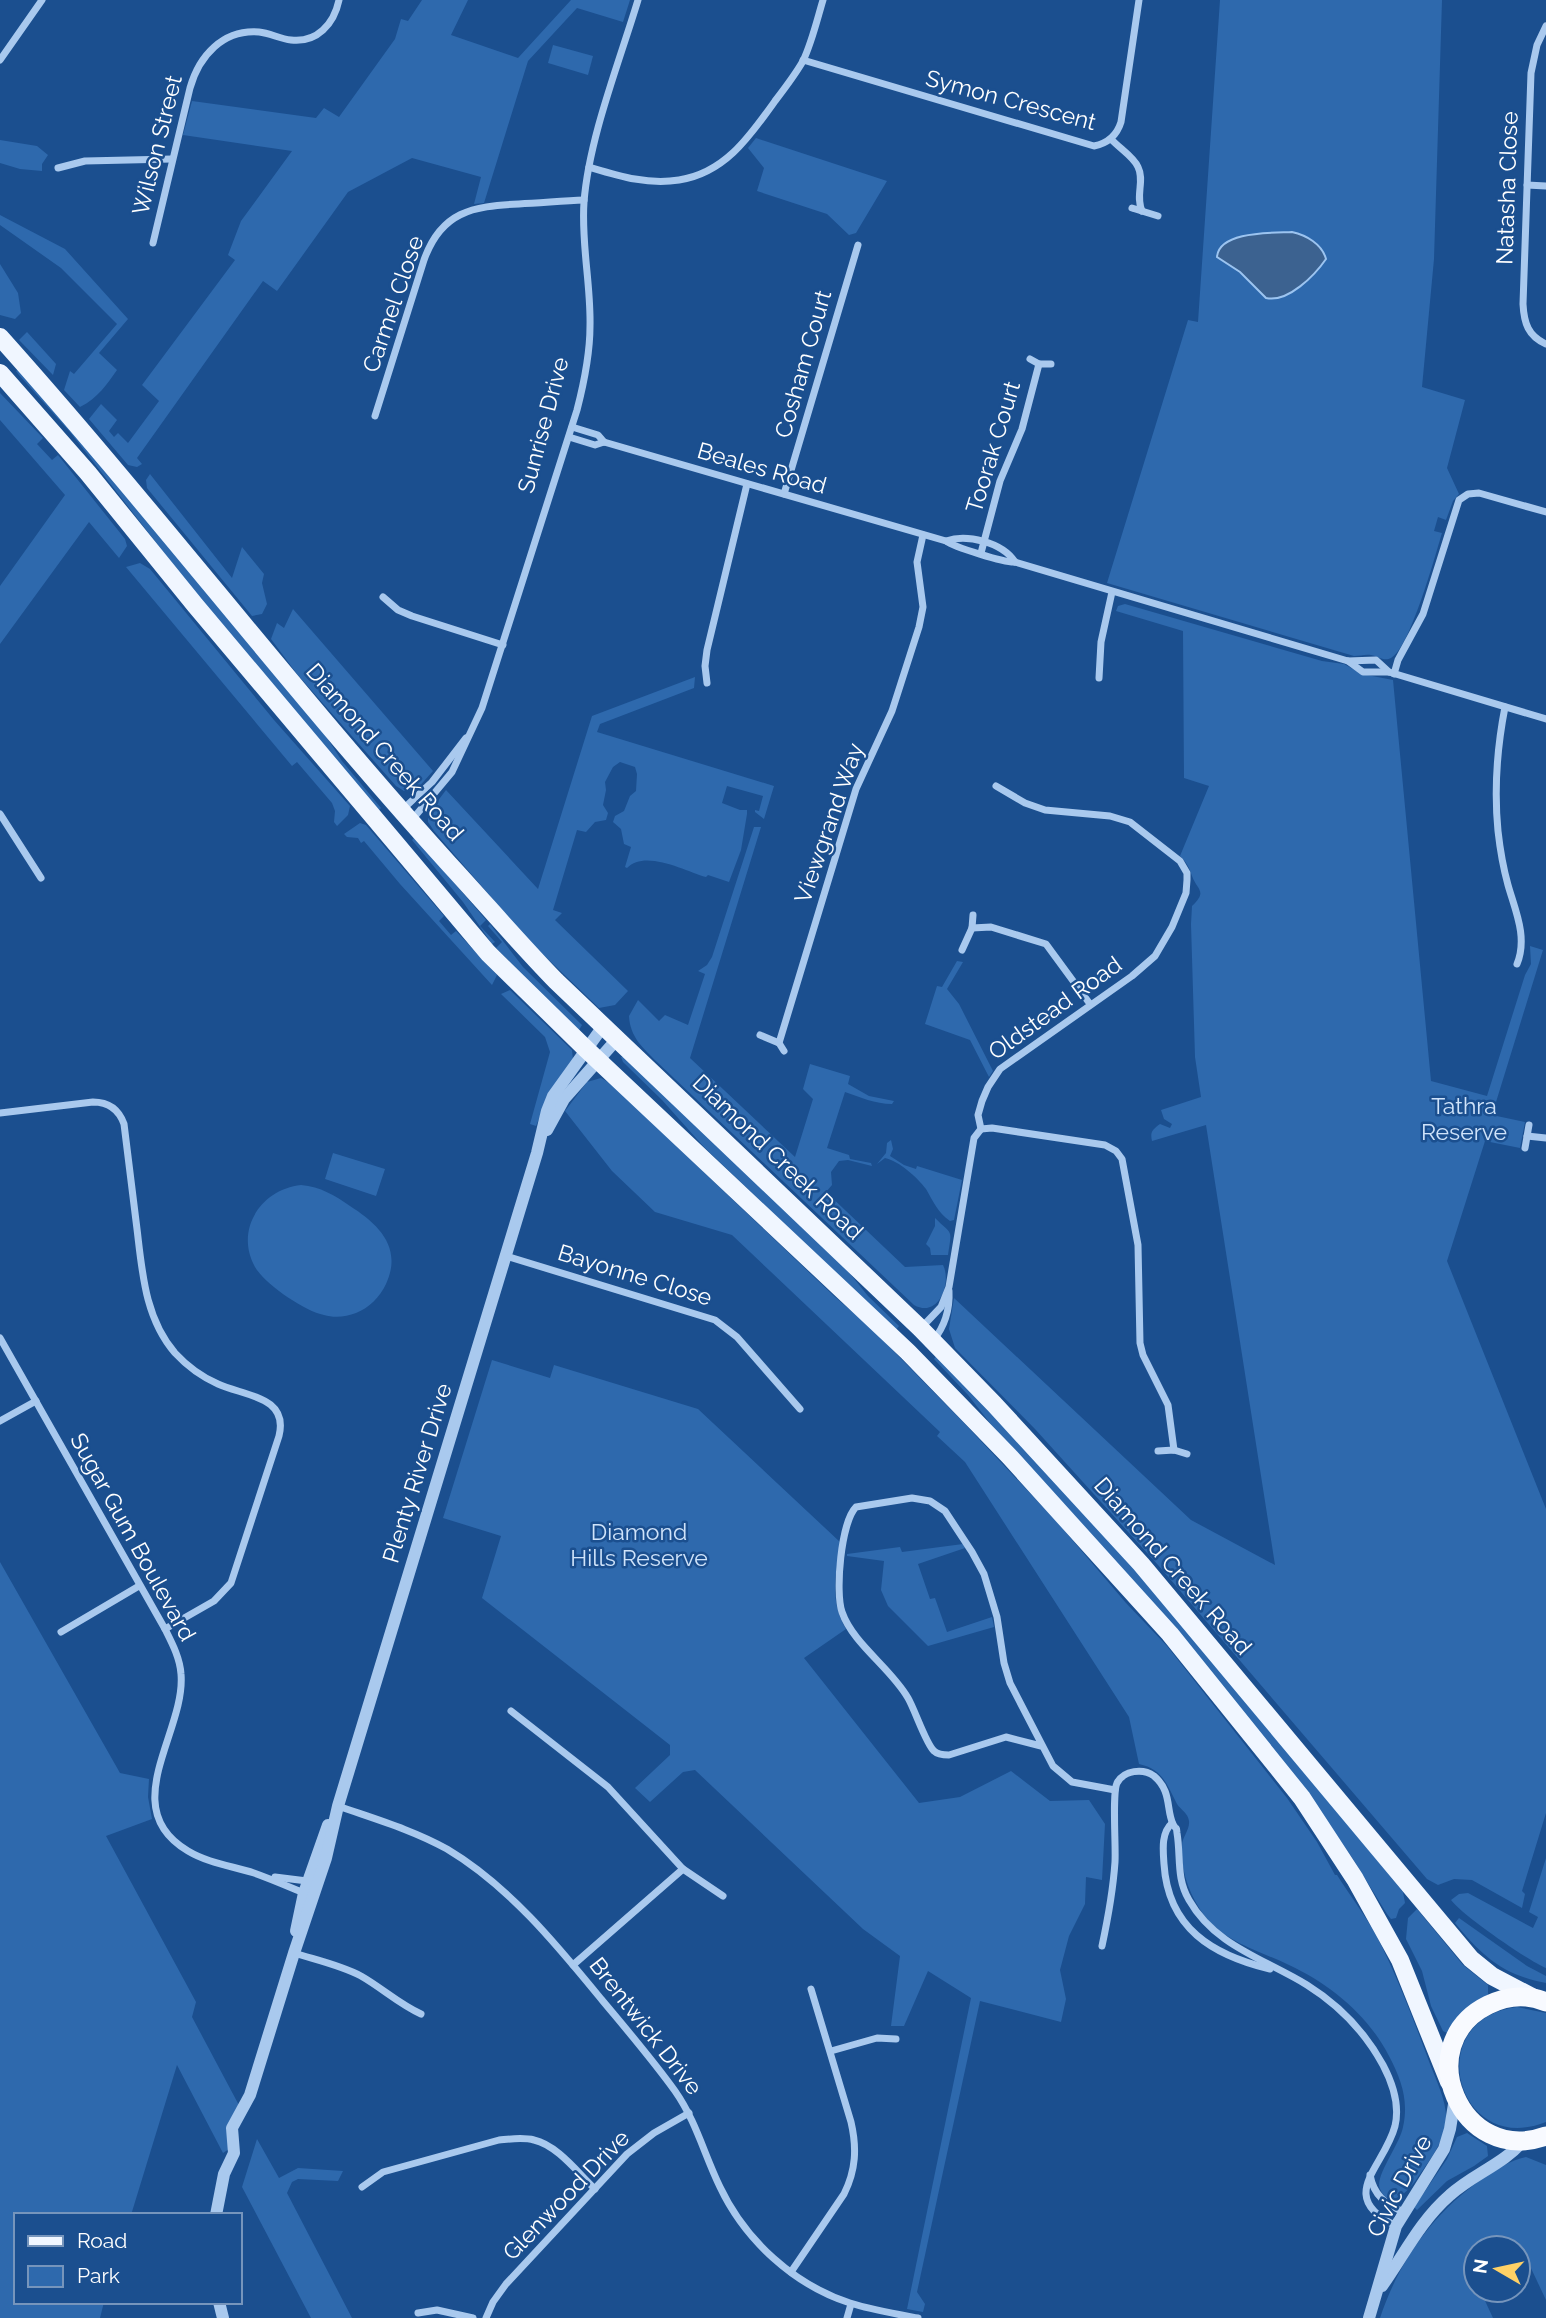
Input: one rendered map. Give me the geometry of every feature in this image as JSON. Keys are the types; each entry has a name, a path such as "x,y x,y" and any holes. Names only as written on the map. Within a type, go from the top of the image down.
{"highway":[{"path":"1542,1999 1517,1997 1483,2007 1458,2033 1450,2055 1449,2067 1454,2094 1468,2118 1480,2128 1501,2138 1525,2140 1546,2136"},
{"path":"1525,2140 1546,2152"}],"main road":[{"path":"0,372 4,347"},
{"name":"Diamond Creek Road","path":"4,347 106,456 231,610 405,816 536,960 927,1335 1063,1478 1141,1564 1471,1958 1492,1976 1542,1999"},
{"name":"Diamond Creek Road","path":"0,372 88,473 195,606 488,953 908,1352 1009,1456 1142,1601 1302,1798 1355,1879 1396,1952 1454,2094"},
{"name":"Sunrise Drive","path":"388,833 394,834 402,829 405,816"},
{"path":"908,1352 920,1352 927,1335"}],"street":[{"path":"1,58 42,0"},
{"name":"Wilson Street","path":"153,243 193,75 198,64 211,49 229,37 249,32 299,41 316,36 331,22 337,12 339,0"},
{"name":"Sunrise Drive","path":"405,816 435,796 453,771 482,708 569,438 586,370 590,327 584,243 584,200 589,167 638,0"},
{"path":"589,167 634,179 657,181 681,180 714,167 744,143 803,60 824,0"},
{"name":"Symon Crescent","path":"803,60 1088,145 1101,145 1116,134 1121,122 1139,0"},
{"name":"Natasha Close","path":"1546,26 1537,45 1531,73 1524,320 1530,332 1546,344"},
{"path":"1111,139 1138,167 1138,199 1142,211"},
{"path":"58,168 85,161 172,159"},
{"path":"1527,185 1546,187"},
{"name":"Carmel Close","path":"376,416 428,247 442,228 452,218 474,208 584,200"},
{"path":"1132,208 1158,216"},
{"name":"Cosham Court","path":"784,494 858,245"},
{"path":"1030,359 1039,364 1051,364"},
{"name":"Toorak Court","path":"981,553 1000,481 1022,429 1039,364"},
{"path":"572,427 598,435 604,442"},
{"name":"Beales Road","path":"569,438 596,445 604,442 946,541 956,547 1003,562 1015,562 1348,660 1376,660 1392,673"},
{"path":"707,683 707,650 747,484"},
{"path":"1392,673 1423,614 1459,500 1468,494 1479,493 1546,512"},
{"name":"Viewgrand Way","path":"779,1043 856,789 892,711 919,627 923,607 917,562 923,535"},
{"name":"Beales Road","path":"946,541 956,539 985,542 1008,554 1015,562"},
{"path":"1100,678 1101,642 1112,592"},
{"path":"383,597 398,610 412,616 503,645"},
{"name":"Beales Road","path":"1348,660 1363,671 1392,673 1546,719"},
{"path":"1506,707 1499,745 1496,807 1503,865 1521,932 1521,950 1517,964"},
{"name":"Sunrise Drive","path":"405,816 471,732"},
{"path":"444,766 453,771"},
{"name":"Oldstead Road","path":"927,1335 943,1328 947,1317 949,1287 974,1138 981,1129 978,1115 988,1087 1000,1069 1132,976 1154,956 1172,927 1186,893 1187,873 1180,861 1129,822 1110,816 1045,810 1025,803 996,786"},
{"path":"0,814 41,878"},
{"path":"962,950 972,928 973,915"},
{"path":"972,928 991,927 1046,944 1090,1004"},
{"name":"Plenty River Drive","path":"216,2213 224,2174 233,2153 232,2128 250,2095 293,1953 296,1926 322,1839 338,1807 537,1153 550,1122 564,1099 592,1054 611,1032"},
{"path":"760,1035 779,1043 784,1051"},
{"path":"0,1113 93,1102 105,1103 117,1112 124,1124 144,1282 154,1320 167,1342 194,1370 216,1384 268,1402 279,1417 279,1436 231,1583 214,1601 164,1629"},
{"path":"1525,1148 1530,1125"},
{"path":"981,1129 992,1128 1105,1145 1116,1151 1122,1159 1139,1253 1141,1349 1168,1405 1174,1450"},
{"path":"1527,1136 1546,1138"},
{"name":"Bayonne Close","path":"506,1256 715,1320 737,1337 800,1409"},
{"name":"Oldstead Road","path":"927,1335 949,1287"},
{"name":"Sugar Gum Boulevard","path":"0,1338 173,1646 181,1675 179,1700 155,1784 157,1813 172,1838 189,1852 309,1888"},
{"path":"0,1421 36,1401"},
{"path":"1158,1451 1174,1450 1186,1454"},
{"path":"1041,1746 1006,1737 949,1755 940,1755 932,1749 907,1696 852,1631 840,1608 839,1586 848,1518 856,1507 912,1498 935,1503 950,1517 984,1574 997,1617 1010,1684 1052,1766 1067,1779 1085,1786 1115,1790"},
{"path":"61,1632 139,1586"},
{"path":"511,1711 608,1787 682,1869 723,1896"},
{"path":"1102,1946 1114,1874 1115,1790 1117,1782 1127,1774 1141,1771 1150,1774 1164,1790 1170,1805 1172,1823 1178,1835 1181,1883 1205,1923 1224,1940 1305,1984 1345,2014 1366,2038 1390,2078 1396,2104 1394,2127 1370,2174 1365,2194 1368,2205 1381,2218 1414,2234"},
{"name":"Brentwick Drive","path":"338,1807 397,1826 455,1855 525,1912 651,2058 689,2113 731,2210 765,2251 791,2272 833,2297 851,2304 918,2318"},
{"path":"1172,1823 1164,1835 1164,1870 1171,1897 1188,1926 1212,1949 1239,1961 1279,1971"},
{"path":"573,1965 682,1869"},
{"name":"Sugar Gum Boulevard","path":"254,1873 309,1888"},
{"path":"293,1953 351,1972 421,2014"},
{"path":"791,2272 844,2194 853,2170 856,2143 811,1989"},
{"path":"831,2051 877,2038 896,2039"},
{"name":"Civic Drive","path":"1369,2318 1396,2226 1441,2155 1450,2129 1454,2094"},
{"name":"Glenwood Drive","path":"486,2318 506,2284 627,2154 689,2113"},
{"path":"362,2187 383,2172 499,2140 517,2138 534,2140 549,2146 595,2189"},
{"name":"Civic Drive","path":"1378,2292 1423,2223 1464,2183 1504,2159 1525,2140"},
{"path":"1370,2174 1373,2188 1379,2196 1423,2223"},
{"path":"847,2318 851,2304"},
{"path":"418,2313 437,2310 473,2318"}],"green space":[{"path":"422,0 468,0 451,35 518,58 571,0 630,0 623,22 577,8 528,61 484,203 474,204 481,177 412,158 348,192 277,291 263,281 137,458 142,464 137,467 128,465 89,419 101,404 117,420 109,431 114,437 118,433 128,443 159,401 142,385 235,260 228,255 241,221 292,151 183,135 192,101 316,118 324,108 339,117 395,39 401,19 408,21"},
{"path":"1220,0 1442,0 1434,259 1422,387 1465,400 1447,468 1459,494 1453,501 1446,520 1438,517 1434,531 1442,533 1414,620 1398,651 1388,659 1369,655 1354,656 1107,583 1188,320 1198,322"},
{"path":"553,45 593,56 588,75 548,63"},
{"path":"756,138 887,181 856,233 849,235 827,214 757,191 764,168 748,148"},
{"path":"0,140 37,146 48,155 42,164 42,171 20,169 0,163"},
{"path":"0,215 65,249 128,319 99,353 117,370 97,395 80,407 64,390 70,371 74,374 117,324 61,268 0,225"},
{"path":"0,264 18,293 21,313 15,319 0,315"},
{"path":"27,332 56,364 53,375 19,340"},
{"path":"19,368 318,724 342,761 381,808 378,811 225,631 70,432 19,375 16,371"},
{"path":"0,393 43,438 37,444 52,460 58,455 125,539 127,546 119,558 89,522 0,644 0,586 65,495 0,420"},
{"path":"150,474 232,578 242,547 264,574 262,583 267,604 262,614 252,616 147,488 146,480"},
{"path":"140,563 150,569 274,720 350,806 348,815 337,826 332,803 297,762 292,766 126,567"},
{"name":"Tathra Reserve","path":"1125,604 1322,661 1344,664 1362,674 1393,680 1431,1081 1487,1096 1525,975 1531,964 1530,946 1543,950 1492,1115 1525,1122 1520,1148 1485,1141 1447,1261 1546,1509 1546,1813 1522,1891 1525,1894 1522,1908 1472,1880 1454,1879 1438,1885 1427,1879 1158,1565 1035,1429 955,1348 949,1329 954,1298 1191,1520 1275,1565 1206,1125 1152,1141 1151,1138 1152,1131 1160,1124 1170,1128 1172,1124 1164,1119 1161,1110 1201,1097 1195,1057 1191,924 1192,906 1200,891 1188,865 1180,856 1209,786 1184,778 1183,631 1116,611 1118,606"},
{"path":"293,609 433,771 416,790 404,791 396,786 297,674 271,639 277,623 284,628"},
{"path":"695,677 694,688 600,724 597,732 774,786 764,819 755,812 759,811 763,796 727,786 722,803 747,810 741,850 729,882 654,861 625,867 631,847 624,844 621,829 613,822 615,816 624,811 630,796 636,791 637,774 635,767 620,762 613,767 605,782 603,805 608,813 606,820 595,822 586,832 577,830 553,910 562,913 555,920 628,991 615,1005 599,1008 529,941 434,831 428,822 428,814 446,790 538,889 592,716"},
{"path":"360,823 366,825 444,916 439,921 451,935 456,931 497,975 492,985 364,841 361,843 358,838 344,834"},
{"path":"754,827 761,827 690,1058 795,1157 813,1099 803,1089 810,1064 850,1076 848,1084 869,1096 894,1101 892,1104 880,1103 845,1092 827,1148 849,1155 850,1159 871,1163 872,1166 848,1160 839,1161 831,1172 832,1185 826,1192 905,1267 943,1265 946,1280 944,1289 937,1303 930,1307 914,1305 657,1062 638,1042 632,1030 629,1016 638,1000 659,1021 665,1015 688,1025 705,974 698,971 707,965 712,957"},
{"path":"415,837 486,920 480,926 495,942 492,944 463,902 412,840"},
{"path":"490,924 523,967 582,1025 579,1030 496,948 502,942 488,926"},
{"path":"957,961 963,962 947,989 959,1004 993,1071 989,1077 970,1040 925,1024 937,986 942,987"},
{"path":"510,990 572,1050 573,1060 543,1109 536,1126 530,1124 550,1052 545,1037 501,994"},
{"path":"621,1057 843,1265 868,1296 899,1326 896,1330 704,1147"},
{"path":"601,1078 610,1083 871,1328 964,1423 1057,1522 1126,1603 1167,1646 1287,1798 1377,1937 1392,1968 1443,2098 1446,2119 1443,2136 1413,2184 1399,2197 1394,2199 1384,2195 1379,2184 1401,2134 1405,2117 1400,2081 1380,2041 1359,2014 1333,1991 1304,1973 1232,1939 1204,1915 1194,1900 1184,1873 1182,1843 1189,1824 1187,1816 1159,1774 1139,1764 1129,1717 965,1462 937,1436 940,1432 732,1235 655,1212 612,1171 565,1111 587,1082"},
{"path":"891,1140 893,1149 890,1156 904,1165 916,1169 917,1166 962,1180 954,1220 950,1221 942,1214 922,1184 902,1166 885,1158 877,1164 886,1153 887,1143"},
{"path":"333,1153 385,1169 376,1196 325,1179"},
{"path":"301,1185 338,1198 370,1221 385,1238 391,1259 386,1284 370,1305 361,1311 340,1317 316,1312 296,1303 276,1289 255,1267 249,1253 248,1239 250,1225 256,1213 274,1194"},
{"path":"935,1218 950,1233 948,1255 931,1255 926,1244 935,1226"},
{"path":"937,1355 1084,1510 1210,1654 1403,1892 1405,1903 1396,1918 1391,1919 1387,1914 1312,1799 968,1395 934,1359"},
{"name":"Diamond Hills Reserve","path":"492,1360 550,1378 554,1365 698,1409 840,1542 836,1597 837,1608 846,1629 804,1658 919,1803 960,1797 1011,1771 1050,1801 1089,1800 1105,1824 1102,1880 1086,1877 1085,1904 1069,1936 1060,1970 1066,1999 1061,2022 980,2001 917,2292 925,2304 923,2312 907,2309 971,1998 928,1971 904,2026 891,2026 900,1956 863,1929 695,1770 683,1772 650,1802 635,1788 670,1755 670,1745 482,1598 501,1536 443,1518"},
{"path":"963,1544 965,1548 918,1564 930,1599 935,1598 947,1632 992,1617 994,1627 928,1646 888,1606 881,1590 884,1561 847,1556 900,1547 902,1552"},
{"path":"0,1562 120,1773 149,1779 148,1797 152,1819 106,1836 196,2002 192,2017 241,2109 229,2149 223,2153 177,2065 132,2213 14,2213 14,2304 104,2304 100,2318 0,2318"},
{"path":"1546,1858 1546,1968 1496,1937 1451,1900 1459,1894 1468,1893 1533,1928 1538,1917 1529,1912"},
{"path":"1417,1909 1463,1965 1488,1985 1488,1995 1447,2033 1443,2031 1431,2006 1422,1971 1406,1939 1408,1918"},
{"path":"1459,1918 1527,1966 1546,1976 1546,1983 1517,1975 1494,1962 1455,1923"},
{"path":"1517,2007 1546,2013 1546,2122 1515,2128 1490,2121 1472,2105 1461,2082 1460,2058 1468,2035 1487,2017"},
{"path":"1467,2133 1487,2146 1488,2156 1447,2181 1417,2210 1414,2207 1447,2159 1457,2137"},
{"path":"257,2139 279,2178 298,2168 343,2171 338,2181 298,2179 292,2182 287,2193 352,2318 311,2318 242,2187"},
{"path":"1526,2157 1546,2165 1546,2300 1532,2270 1532,2234 1462,2234 1462,2304 1486,2304 1493,2318 1380,2318 1397,2277 1433,2223 1464,2192"}],"shaded area":[{"path":"1292,232 1313,241 1326,259 1308,280 1283,296 1266,298 1240,272 1217,257 1227,242 1236,238 1260,233"}]}
